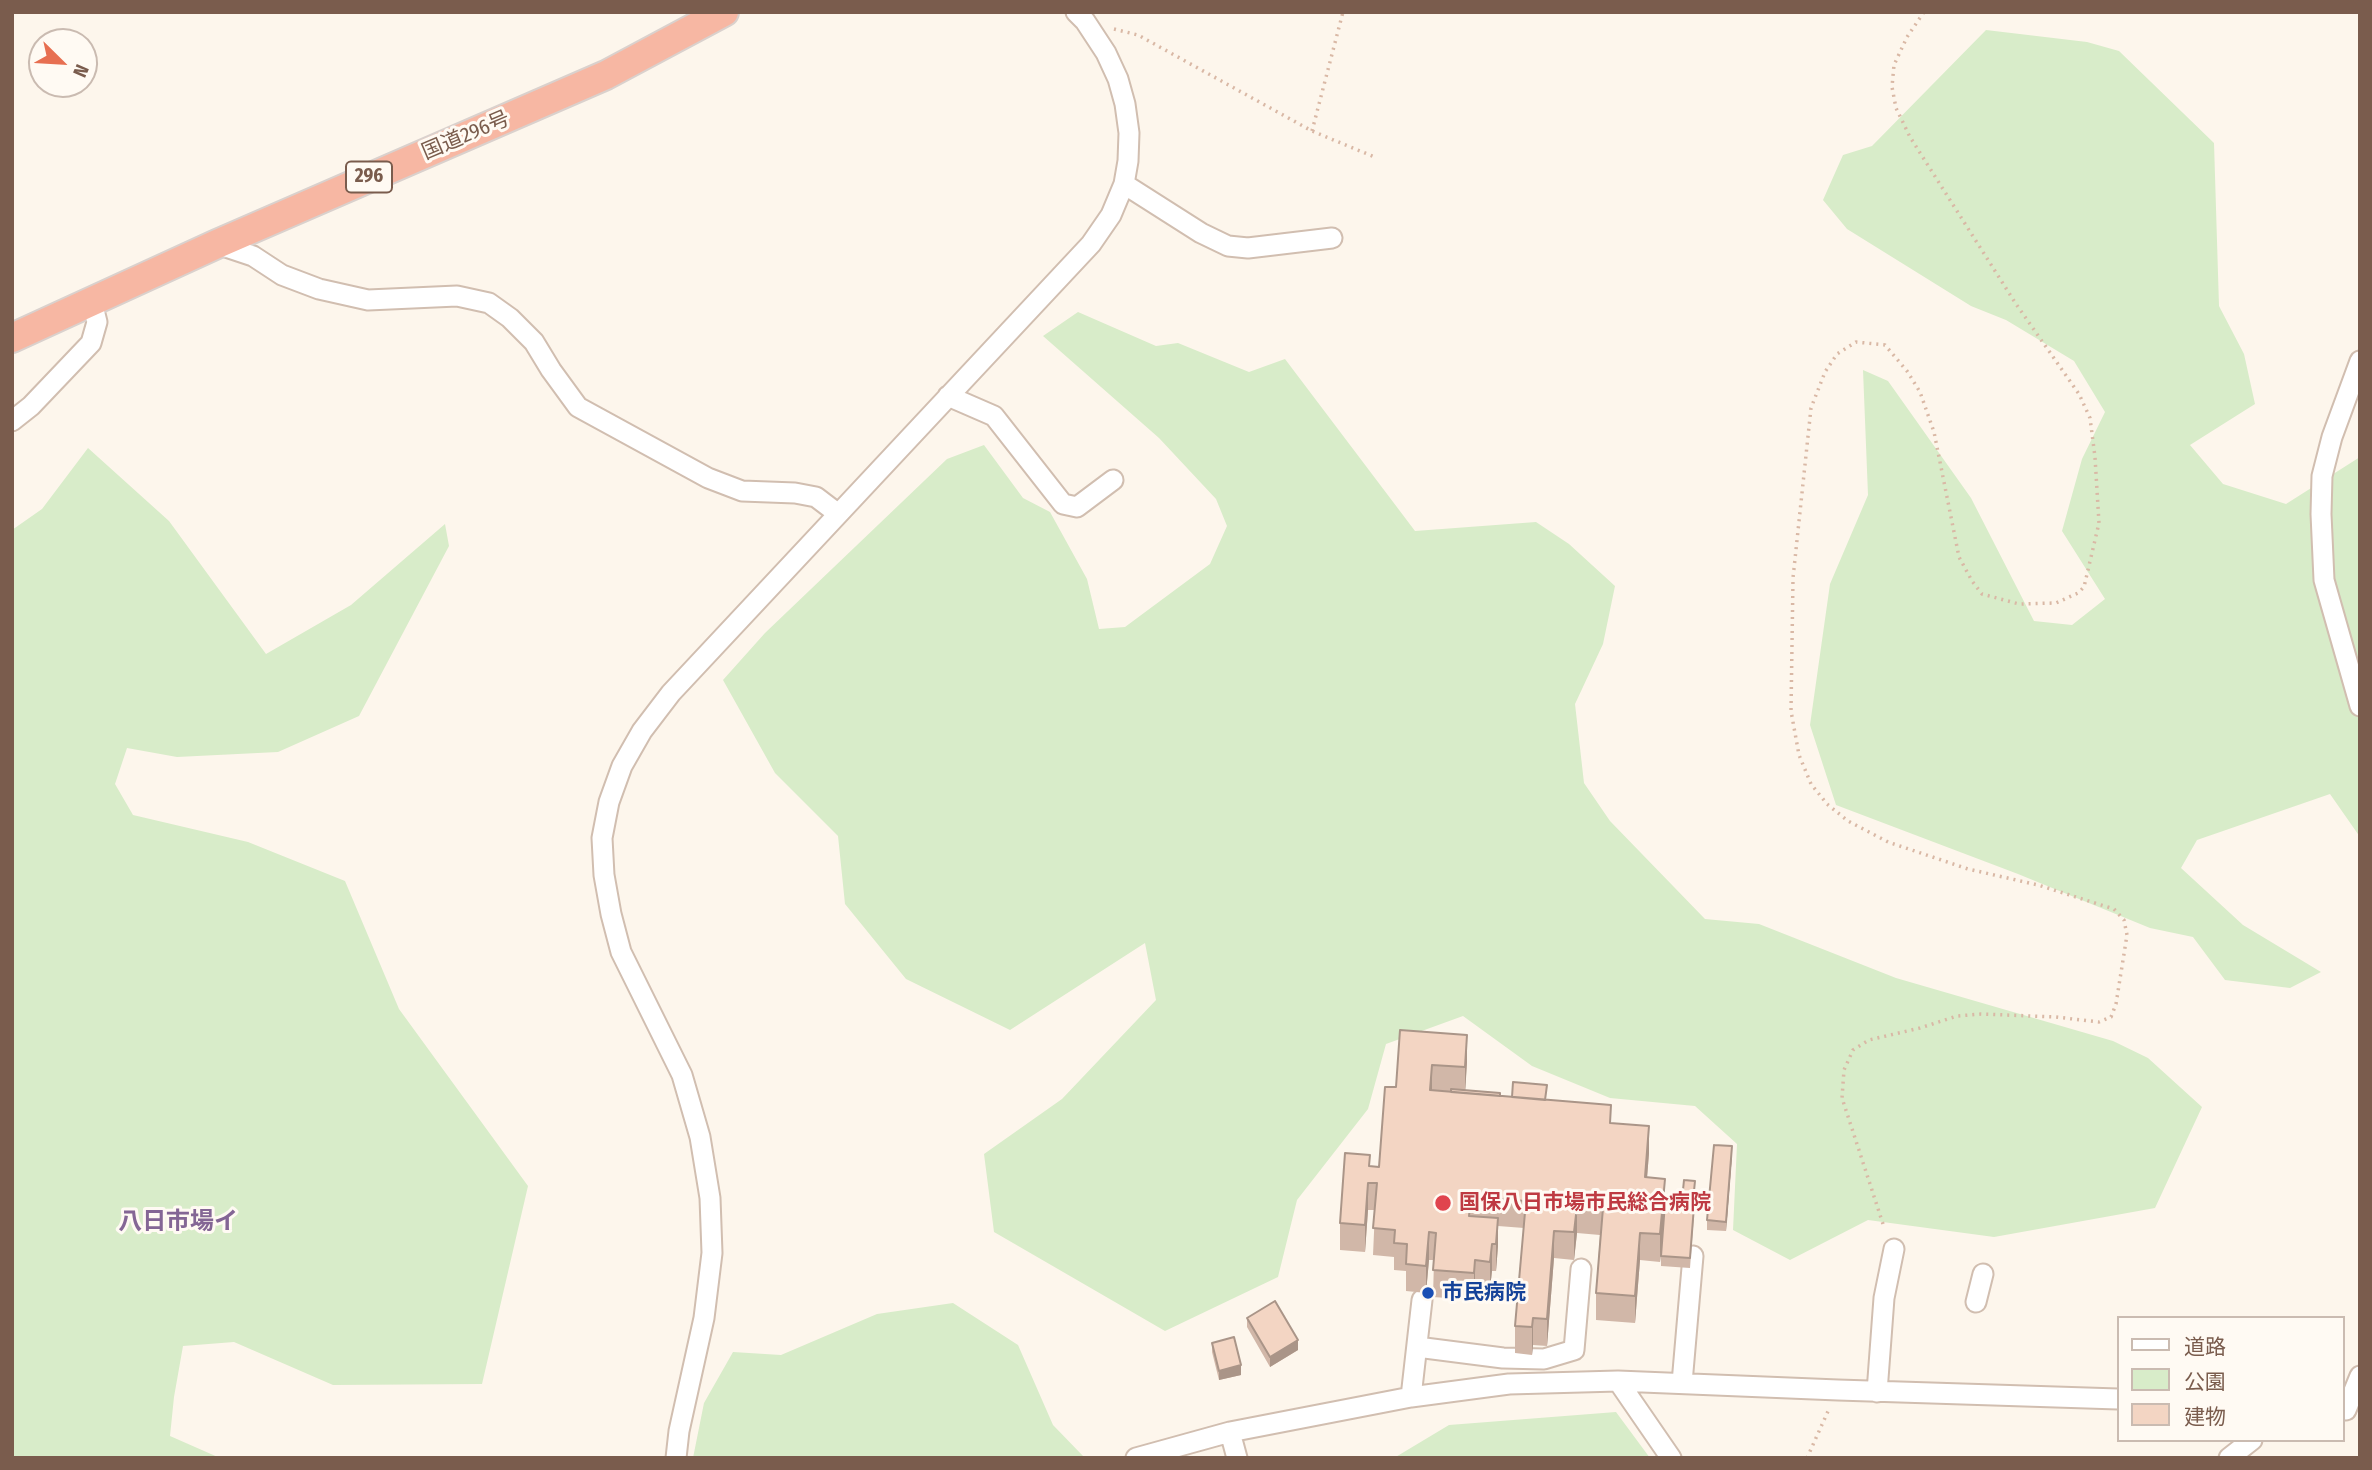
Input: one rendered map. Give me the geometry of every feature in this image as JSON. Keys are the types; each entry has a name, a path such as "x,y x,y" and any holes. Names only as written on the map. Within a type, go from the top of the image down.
{"highway":[{"name":"国道296号","path":"12,338 217,244 595,80 712,21 724,12"}],"street":[{"path":"676,1458 679,1431 704,1318 712,1253 710,1198 700,1137 682,1075 621,951 611,914 604,875 602,838 609,802 622,766 642,731 671,692 1091,244 1111,215 1124,184 1129,133 1125,104 1118,79 1106,53 1080,17"},
{"path":"1124,184 1201,233 1228,246 1248,248 1332,238"},
{"path":"217,244 253,256 282,275 319,289 368,300 457,296 489,303 510,318 534,342 578,407 708,478 742,491 796,493 816,497 837,513"},
{"path":"12,421 31,406 91,343 97,322 92,302"},
{"path":"2360,361 2332,438 2322,476 2321,514 2324,580 2360,706"},
{"path":"948,396 994,416 1063,504 1077,508 1113,480"},
{"path":"1877,1392 1884,1298 1894,1249"},
{"path":"1682,1383 1693,1256"},
{"path":"1417,1347 1503,1358 1544,1359 1574,1350 1581,1269"},
{"path":"1976,1302 1983,1274"},
{"path":"1411,1397 1422,1300"},
{"path":"2349,1410 2360,1376"},
{"path":"1136,1458 1230,1432 1411,1397 1509,1384 1618,1381 2116,1399"},
{"path":"1618,1381 1671,1458"},
{"path":"1230,1432 1237,1458"},
{"path":"2229,1458 2249,1442"}],"path":[{"path":"1312,131 1343,12"},
{"path":"1883,1224 1842,1098 1844,1069 1853,1050 1869,1040 1957,1016 2043,1016 2099,1022 2111,1017 2116,1004 2127,935 2124,920 2114,909 2038,885 1956,865 1888,842 1848,821 1827,804 1811,784 1799,755 1790,711 1794,565 1811,408 1825,372 1837,354 1856,342 1885,345 1914,382 1934,432 1959,557 1982,594 2019,604 2056,603 2078,593 2084,587 2098,523 2090,418 2079,394 2008,293 1909,137 1896,108 1892,87 1894,65 1907,37 1924,12"},
{"path":"1080,17 1138,35 1312,131 1377,158"},
{"path":"1807,1458 1838,1390"}],"green space":[{"path":"1986,30 2087,42 2119,51 2214,143 2219,306 2244,354 2255,404 2190,445 2223,484 2286,504 2360,457 2360,837 2330,794 2197,840 2181,868 2243,925 2321,972 2290,988 2225,980 2193,937 2150,928 2018,874 1836,805 1810,725 1830,584 1868,495 1863,370 1888,381 1971,498 2034,621 2072,625 2105,599 2062,531 2082,459 2105,412 2074,361 2006,320 1971,306 1847,229 1823,200 1843,155 1872,146"},
{"path":"1078,312 1156,346 1178,343 1249,372 1285,359 1415,531 1536,522 1569,544 1615,586 1603,644 1575,704 1584,783 1610,821 1705,919 1759,924 1896,978 2113,1041 2148,1058 2202,1107 2155,1208 1994,1237 1868,1220 1790,1260 1733,1230 1737,1144 1695,1106 1610,1098 1532,1066 1463,1016 1386,1044 1368,1109 1297,1200 1278,1277 1165,1331 994,1232 984,1154 1062,1099 1156,1000 1145,943 1010,1030 906,979 845,904 838,836 775,773 723,680 765,633 947,459 984,445 1023,498 1050,512 1087,579 1099,629 1125,627 1210,564 1227,526 1216,499 1159,438 1043,336"},
{"path":"88,448 169,521 266,654 351,605 445,524 449,546 359,716 278,752 177,757 127,748 115,784 133,815 248,842 345,881 399,1009 528,1186 482,1384 333,1385 234,1342 183,1346 170,1436 220,1458 12,1458 12,530 42,509"},
{"path":"953,1303 1018,1345 1053,1425 1084,1457 693,1458 704,1403 733,1352 781,1355 877,1314"},
{"path":"1616,1412 1650,1458 1394,1458 1449,1425"}],"building":[{"path":"1400,1030 1467,1035 1465,1067 1432,1065 1430,1090 1611,1105 1610,1123 1649,1126 1645,1177 1665,1179 1660,1234 1640,1233 1635,1296 1596,1293 1603,1208 1577,1206 1574,1232 1554,1231 1547,1319 1533,1318 1532,1327 1515,1326 1526,1201 1471,1197 1469,1216 1498,1218 1496,1244 1492,1244 1490,1262 1475,1260 1474,1273 1433,1270 1436,1233 1429,1232 1426,1266 1406,1264 1407,1244 1394,1243 1395,1230 1373,1228 1377,1183 1368,1183 1365,1225 1340,1223 1345,1153 1370,1155 1369,1166 1379,1167 1385,1087 1396,1087"},
{"path":"1513,1082 1547,1085 1545,1100 1512,1097"},
{"path":"1451,1089 1500,1093 1500,1096 1451,1092"},
{"path":"1714,1145 1732,1146 1726,1222 1707,1220"},
{"path":"1684,1180 1695,1181 1693,1201 1682,1200"},
{"path":"1665,1203 1694,1206 1690,1258 1661,1256"},
{"path":"1275,1301 1298,1340 1270,1357 1247,1318"},
{"path":"1234,1337 1241,1365 1219,1371 1212,1343"}],"place":[{"name":"国保八日市場市民総合病院","path":"1443,1203"},
{"name":"市民病院","path":"1428,1293"}],"district":[{"name":"八日市場イ","path":"178,1222"}]}
